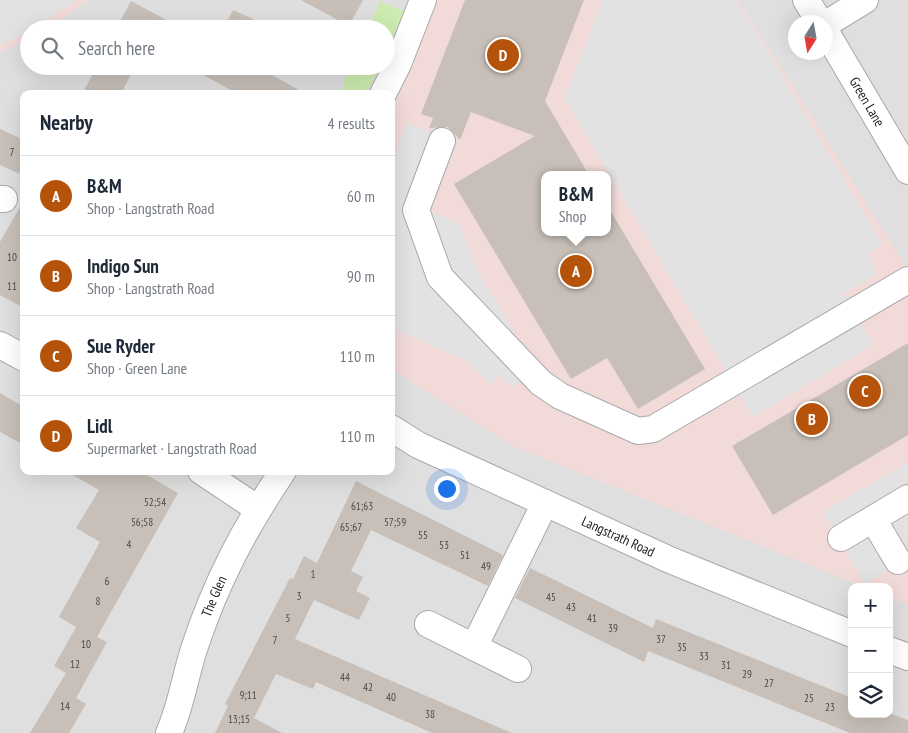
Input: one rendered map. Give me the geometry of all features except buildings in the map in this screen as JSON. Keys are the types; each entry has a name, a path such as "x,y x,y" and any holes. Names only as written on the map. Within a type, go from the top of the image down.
{"street":[{"path":"395,70 423,0"},
{"path":"806,0 816,15"},
{"path":"833,20 865,0"},
{"name":"Green Lane","path":"833,44 908,172"},
{"path":"385,90 392,75"},
{"path":"442,141 416,210 440,277 542,383 560,396 638,431 653,430 908,280"},
{"path":"0,345 20,356"},
{"name":"Langstrath Road","path":"395,431 418,445 670,560 848,632"},
{"path":"207,475 258,509"},
{"name":"The Glen","path":"169,733 178,713 194,649 223,572 258,509 281,475"},
{"path":"841,538 908,498"},
{"path":"474,647 545,503"},
{"path":"873,519 898,560"},
{"path":"428,624 518,669"},
{"path":"893,651 908,657"}],"shaded area":[{"path":"0,0 908,0 908,733 0,733"},
{"path":"0,0 89,0 60,20 20,20 20,43 0,53"},
{"path":"0,0 76,0 48,20 20,20 20,36 0,45"},
{"path":"435,0 739,0 908,270 908,605 893,599 893,583 853,583 513,446 395,372 395,95"},
{"path":"603,0 737,0 883,245 867,255 878,273 843,294 873,345 753,417 611,177 611,171 607,171 564,98"},
{"path":"407,123 457,142 431,211 460,225 476,268 518,338 540,361 513,388 499,375 491,384 468,362 395,329 395,154"},
{"path":"908,462 908,559 864,583 823,512"}],"green space":[{"path":"380,1 406,12 395,35 395,20 372,20"},
{"path":"347,75 376,75 369,90 341,90"}],"place":[{"name":"Lidl","path":"503,55"},
{"name":"B&M","path":"576,271"},
{"name":"Sue Ryder","path":"865,391"},
{"name":"Indigo Sun","path":"812,419"}]}
